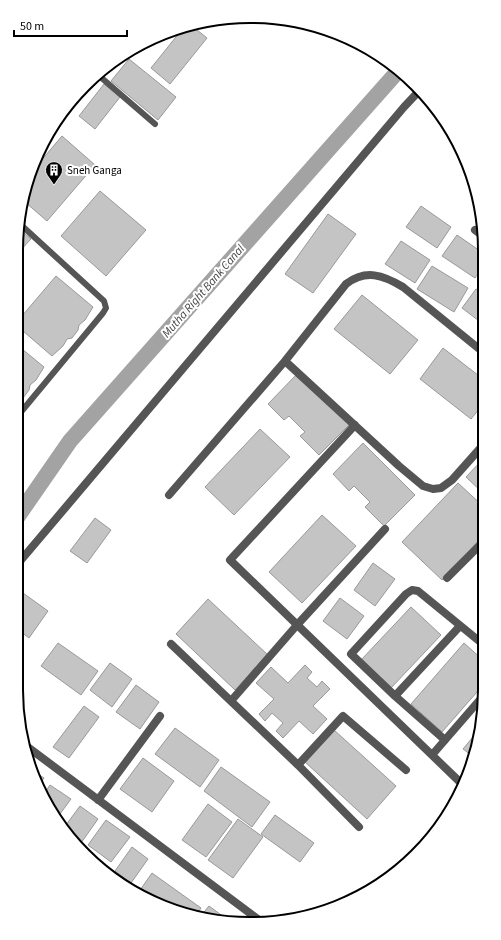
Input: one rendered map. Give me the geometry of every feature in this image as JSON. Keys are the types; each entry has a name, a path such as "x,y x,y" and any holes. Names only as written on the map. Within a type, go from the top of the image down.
{"street":[{"path":"23,558 416,95"},
{"path":"169,495 286,361 346,284 355,277 369,275 382,276 403,287 478,348"},
{"path":"286,361 423,486 433,489 441,488 452,480 478,451"},
{"path":"355,425 230,560 459,781"},
{"path":"231,701 297,625 385,530"},
{"path":"446,578 478,547"},
{"path":"445,740 395,696 351,654 406,594 412,590 418,591 478,640"},
{"path":"395,696 460,626"},
{"path":"171,644 359,827"},
{"path":"432,755 478,702"},
{"path":"98,800 160,716"},
{"path":"298,766 343,716 406,770"},
{"path":"32,750 255,917"}],"lane":[{"path":"101,78 155,124"},
{"path":"23,409 106,308 104,301 24,228"}],"building":[{"path":"197,30 207,38 170,84 151,68 178,35"},
{"path":"129,59 176,97 158,120 111,81"},
{"path":"104,84 120,97 95,129 79,116"},
{"name":"Sneh Ganga","path":"62,136 95,165 47,221 28,204 41,161"},
{"path":"100,191 146,230 106,276 61,236"},
{"path":"421,206 451,227 437,248 406,227"},
{"path":"328,214 356,234 313,293 285,274"},
{"path":"23,233 31,239 23,248"},
{"path":"457,235 478,250 478,274 475,278 442,256"},
{"path":"401,241 430,260 415,283 385,264"},
{"path":"432,266 468,288 454,312 417,289"},
{"path":"56,276 93,307 85,320 79,325 78,330 72,338 67,339 63,346 52,356 23,331 23,315"},
{"path":"476,289 478,290 478,320 462,308"},
{"path":"362,295 418,340 390,374 334,329"},
{"path":"443,348 478,375 478,410 471,419 420,379"},
{"path":"23,350 44,367 36,380 30,385 29,390 23,398"},
{"path":"298,373 350,424 319,455 300,436 305,432 289,416 284,420 268,404"},
{"path":"260,429 290,457 234,515 205,487"},
{"path":"363,443 415,495 384,526 365,507 370,502 354,486 349,491 333,474"},
{"path":"478,464 478,488 466,477"},
{"path":"458,483 478,501 478,541 442,580 402,542"},
{"path":"322,515 356,546 302,603 269,572"},
{"path":"95,518 111,530 87,563 70,551"},
{"path":"373,563 395,579 375,606 354,590"},
{"path":"23,593 48,611 29,638 23,633"},
{"path":"340,598 364,616 347,639 323,621"},
{"path":"208,599 268,655 235,690 176,634"},
{"path":"411,607 441,635 391,688 361,660"},
{"path":"58,643 98,671 81,695 41,666"},
{"path":"464,643 478,656 478,691 442,732 411,704"},
{"path":"110,663 132,679 112,707 90,690"},
{"path":"305,665 312,672 307,678 317,687 322,681 330,689 313,706 327,719 313,734 299,721 283,738 276,731 283,723 272,713 265,721 259,714 274,699 256,683 271,667 288,683"},
{"path":"136,685 159,702 140,729 116,712"},
{"path":"84,706 99,717 69,758 53,747"},
{"path":"175,728 219,760 200,787 155,754"},
{"path":"334,730 396,786 367,819 305,762"},
{"path":"473,737 469,753 463,749"},
{"path":"143,758 174,781 152,812 120,789"},
{"path":"221,767 270,802 252,827 204,791"},
{"path":"39,775 44,778 42,781"},
{"path":"50,785 71,799 60,814 53,803 46,791"},
{"path":"208,804 232,822 206,857 182,840"},
{"path":"80,806 98,819 82,842 67,824"},
{"path":"275,815 314,843 300,862 261,834"},
{"path":"238,819 263,837 233,878 208,860"},
{"path":"106,820 130,837 111,862 88,845"},
{"path":"132,847 148,859 131,883 115,871"},
{"path":"152,873 201,908 199,911 177,905 141,889"},
{"path":"209,906 221,915 206,913 204,912"}],"waterway":[{"name":"Mutha Right Bank Canal","path":"23,509 70,441 395,75"}],"place":[{"name":"Sneh Ganga","path":"54,185"}]}
